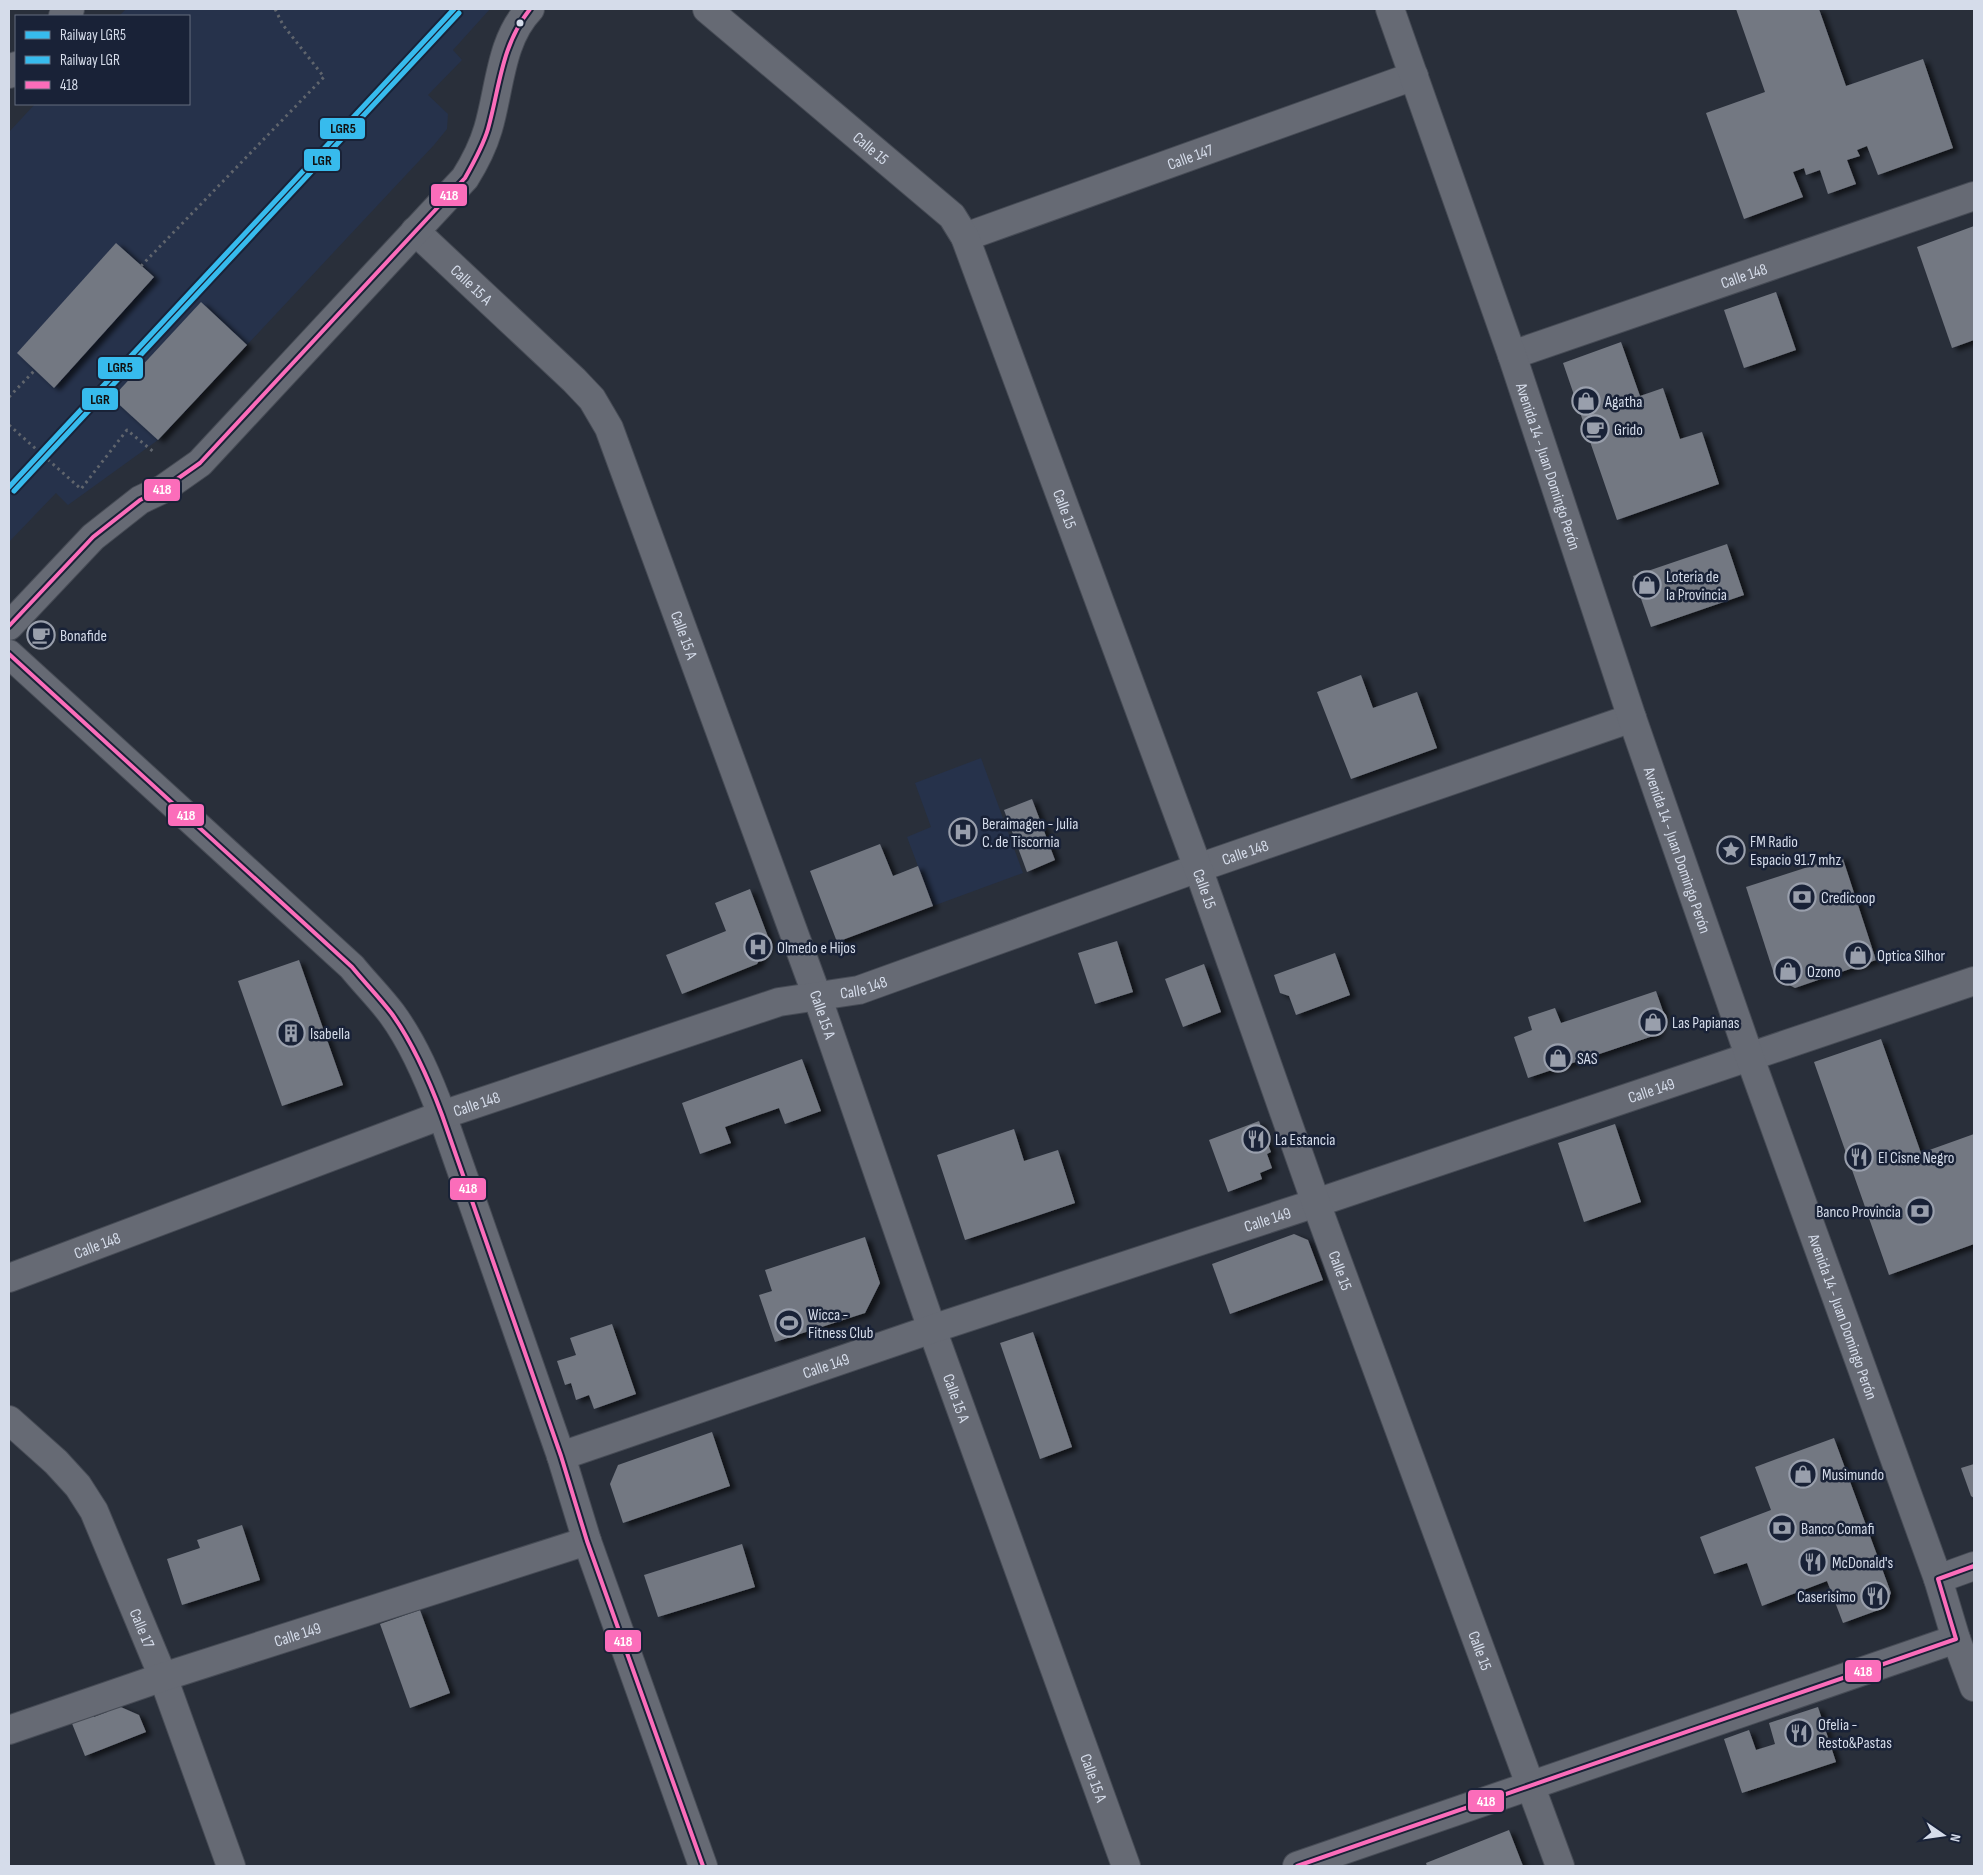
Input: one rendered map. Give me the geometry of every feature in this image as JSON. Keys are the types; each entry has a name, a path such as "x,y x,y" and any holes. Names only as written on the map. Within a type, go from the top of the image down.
{"street":[{"path":"9,626 93,537 140,500 163,489 200,463 465,178 473,165 488,127 506,53 515,30 530,9"},
{"name":"Calle 15","path":"707,9 952,216 965,237 1198,868 1316,1203 1560,1866"},
{"name":"Avenida 14 - Juan Domingo Perón","path":"1390,9 1512,355 1632,718 1750,1058 1938,1579 1956,1639 1974,1687"},
{"name":"Calle 147","path":"965,237 1414,76"},
{"name":"Calle 148","path":"1512,355 1974,196"},
{"name":"Calle 15 A","path":"415,231 574,380 592,399 609,428 817,996 932,1329 1126,1866"},
{"path":"9,654 352,967 398,1023 413,1049 442,1115 561,1456 587,1541 703,1866"},
{"name":"Calle 148","path":"9,1278 442,1115 779,1002 859,990 1198,868 1632,718"},
{"name":"Calle 149","path":"561,1456 932,1329 1316,1203 1974,981"},
{"name":"Calle 17","path":"9,1420 56,1462 78,1486 94,1511 163,1677 231,1866"},
{"name":"Calle 149","path":"9,1730 163,1677 587,1541"},
{"path":"1938,1579 1974,1566"},
{"path":"1297,1866 1956,1639"}],"path":[{"path":"141,266 324,77 283,25 275,9"},
{"path":"9,397 35,370"},
{"path":"9,426 81,489 128,430"}],"shaded area":[{"path":"126,9 490,9 453,50 462,60 428,95 448,114 447,129 434,145 158,440 68,505 56,493 9,542 9,132 34,105 190,105 190,15 120,15"},
{"name":"Beraimagen - Julia C. de Tiscornia","path":"981,758 1023,873 933,906 907,837 931,827 915,783"}],"building":[{"path":"1736,9 1819,9 1846,86 1923,59 1953,148 1878,175 1867,146 1857,150 1860,156 1847,160 1856,184 1828,194 1820,170 1806,175 1804,168 1793,172 1803,197 1744,219 1706,113 1765,92"},
{"path":"1974,226 1974,340 1952,348 1917,247"},
{"path":"116,243 154,277 54,388 17,353"},
{"path":"1776,292 1796,350 1744,368 1724,310"},
{"path":"201,302 247,345 158,440 112,398"},
{"path":"1621,342 1640,396 1663,388 1680,439 1702,432 1719,484 1617,520 1563,363"},
{"path":"1727,544 1744,595 1651,627 1633,576"},
{"path":"1361,675 1373,708 1417,692 1437,748 1351,779 1317,692"},
{"path":"1032,799 1055,860 1027,872 1004,810"},
{"path":"880,844 893,876 918,866 933,906 837,942 810,871"},
{"path":"1842,856 1876,960 1795,988 1775,977 1746,887"},
{"path":"750,889 770,942 757,964 682,994 666,955 726,931 715,903"},
{"path":"1117,941 1133,992 1095,1004 1078,953"},
{"path":"1335,953 1350,995 1296,1015 1289,996 1280,993 1274,975"},
{"name":"Isabella","path":"299,960 343,1085 282,1106 238,981"},
{"path":"1204,964 1221,1012 1183,1027 1165,979"},
{"path":"1656,991 1664,1014 1656,1035 1528,1078 1514,1037 1532,1030 1528,1017 1555,1008 1561,1023"},
{"path":"1881,1039 1921,1153 1974,1134 1974,1244 1889,1275 1814,1062"},
{"path":"802,1059 821,1111 785,1124 779,1108 725,1127 731,1143 700,1154 682,1103"},
{"path":"1259,1121 1271,1152 1267,1154 1272,1168 1260,1173 1262,1179 1228,1192 1209,1140"},
{"path":"1615,1124 1641,1202 1584,1222 1558,1143"},
{"path":"1014,1129 1024,1161 1058,1150 1075,1203 965,1240 937,1155"},
{"path":"1294,1234 1308,1240 1323,1280 1230,1314 1212,1264"},
{"path":"865,1237 880,1283 865,1313 775,1342 759,1295 772,1291 765,1270"},
{"path":"612,1324 636,1394 594,1409 589,1395 576,1400 571,1383 565,1385 557,1361 576,1355 570,1338"},
{"path":"1033,1332 1072,1447 1040,1459 1000,1343"},
{"path":"712,1432 730,1486 623,1523 610,1484 618,1465"},
{"path":"1834,1438 1891,1593 1884,1608 1843,1623 1827,1581 1762,1606 1747,1563 1714,1574 1700,1537 1771,1510 1755,1467"},
{"path":"1974,1464 1974,1498 1971,1496 1961,1468"},
{"path":"242,1525 260,1580 182,1605 167,1559 200,1548 197,1540"},
{"path":"742,1544 755,1587 658,1617 644,1575"},
{"path":"420,1610 450,1693 410,1708 380,1624"},
{"path":"114,1704 139,1715 146,1732 85,1756 71,1721 93,1713 94,1717 107,1712 105,1707"},
{"path":"1818,1707 1836,1762 1742,1793 1724,1739 1749,1730 1756,1750 1775,1744 1769,1723"},
{"path":"1509,1830 1523,1866 1427,1866 1426,1863"}],"rail line":[{"name":"LGR5","path":"9,487 454,9"},
{"name":"LGR","path":"14,491 459,13"}],"transit line":[{"name":"418","path":"9,626 93,537 140,500 163,489 200,463 465,178 486,135 507,52 520,23 530,9"},
{"name":"418","path":"9,654 352,967 387,1008 414,1050 442,1115 561,1456 587,1541 703,1866"},
{"name":"418","path":"1297,1866 1956,1639 1938,1579 1974,1566"}],"place":[{"name":"Agatha","path":"1586,401"},
{"name":"Grido","path":"1595,429"},
{"name":"Loteria de la Provincia","path":"1647,585"},
{"name":"Bonafide","path":"41,635"},
{"name":"Beraimagen - Julia C. de Tiscornia","path":"963,832"},
{"name":"FM Radio Espacio 91.7 mhz","path":"1731,850"},
{"name":"Credicoop","path":"1802,897"},
{"name":"Olmedo e Hijos","path":"758,947"},
{"name":"Optica Silhor","path":"1858,955"},
{"name":"Ozono","path":"1788,971"},
{"name":"Las Papianas","path":"1653,1022"},
{"name":"Isabella","path":"291,1033"},
{"name":"SAS","path":"1558,1058"},
{"name":"La Estancia","path":"1256,1139"},
{"name":"El Cisne Negro","path":"1859,1157"},
{"name":"Banco Provincia","path":"1920,1211"},
{"name":"Wicca - Fitness Club","path":"789,1323"},
{"name":"Musimundo","path":"1803,1474"},
{"name":"Banco Comafi","path":"1782,1528"},
{"name":"McDonald's","path":"1813,1562"},
{"name":"Caserisimo","path":"1875,1596"},
{"name":"Ofelia - Resto&Pastas","path":"1799,1733"}]}
